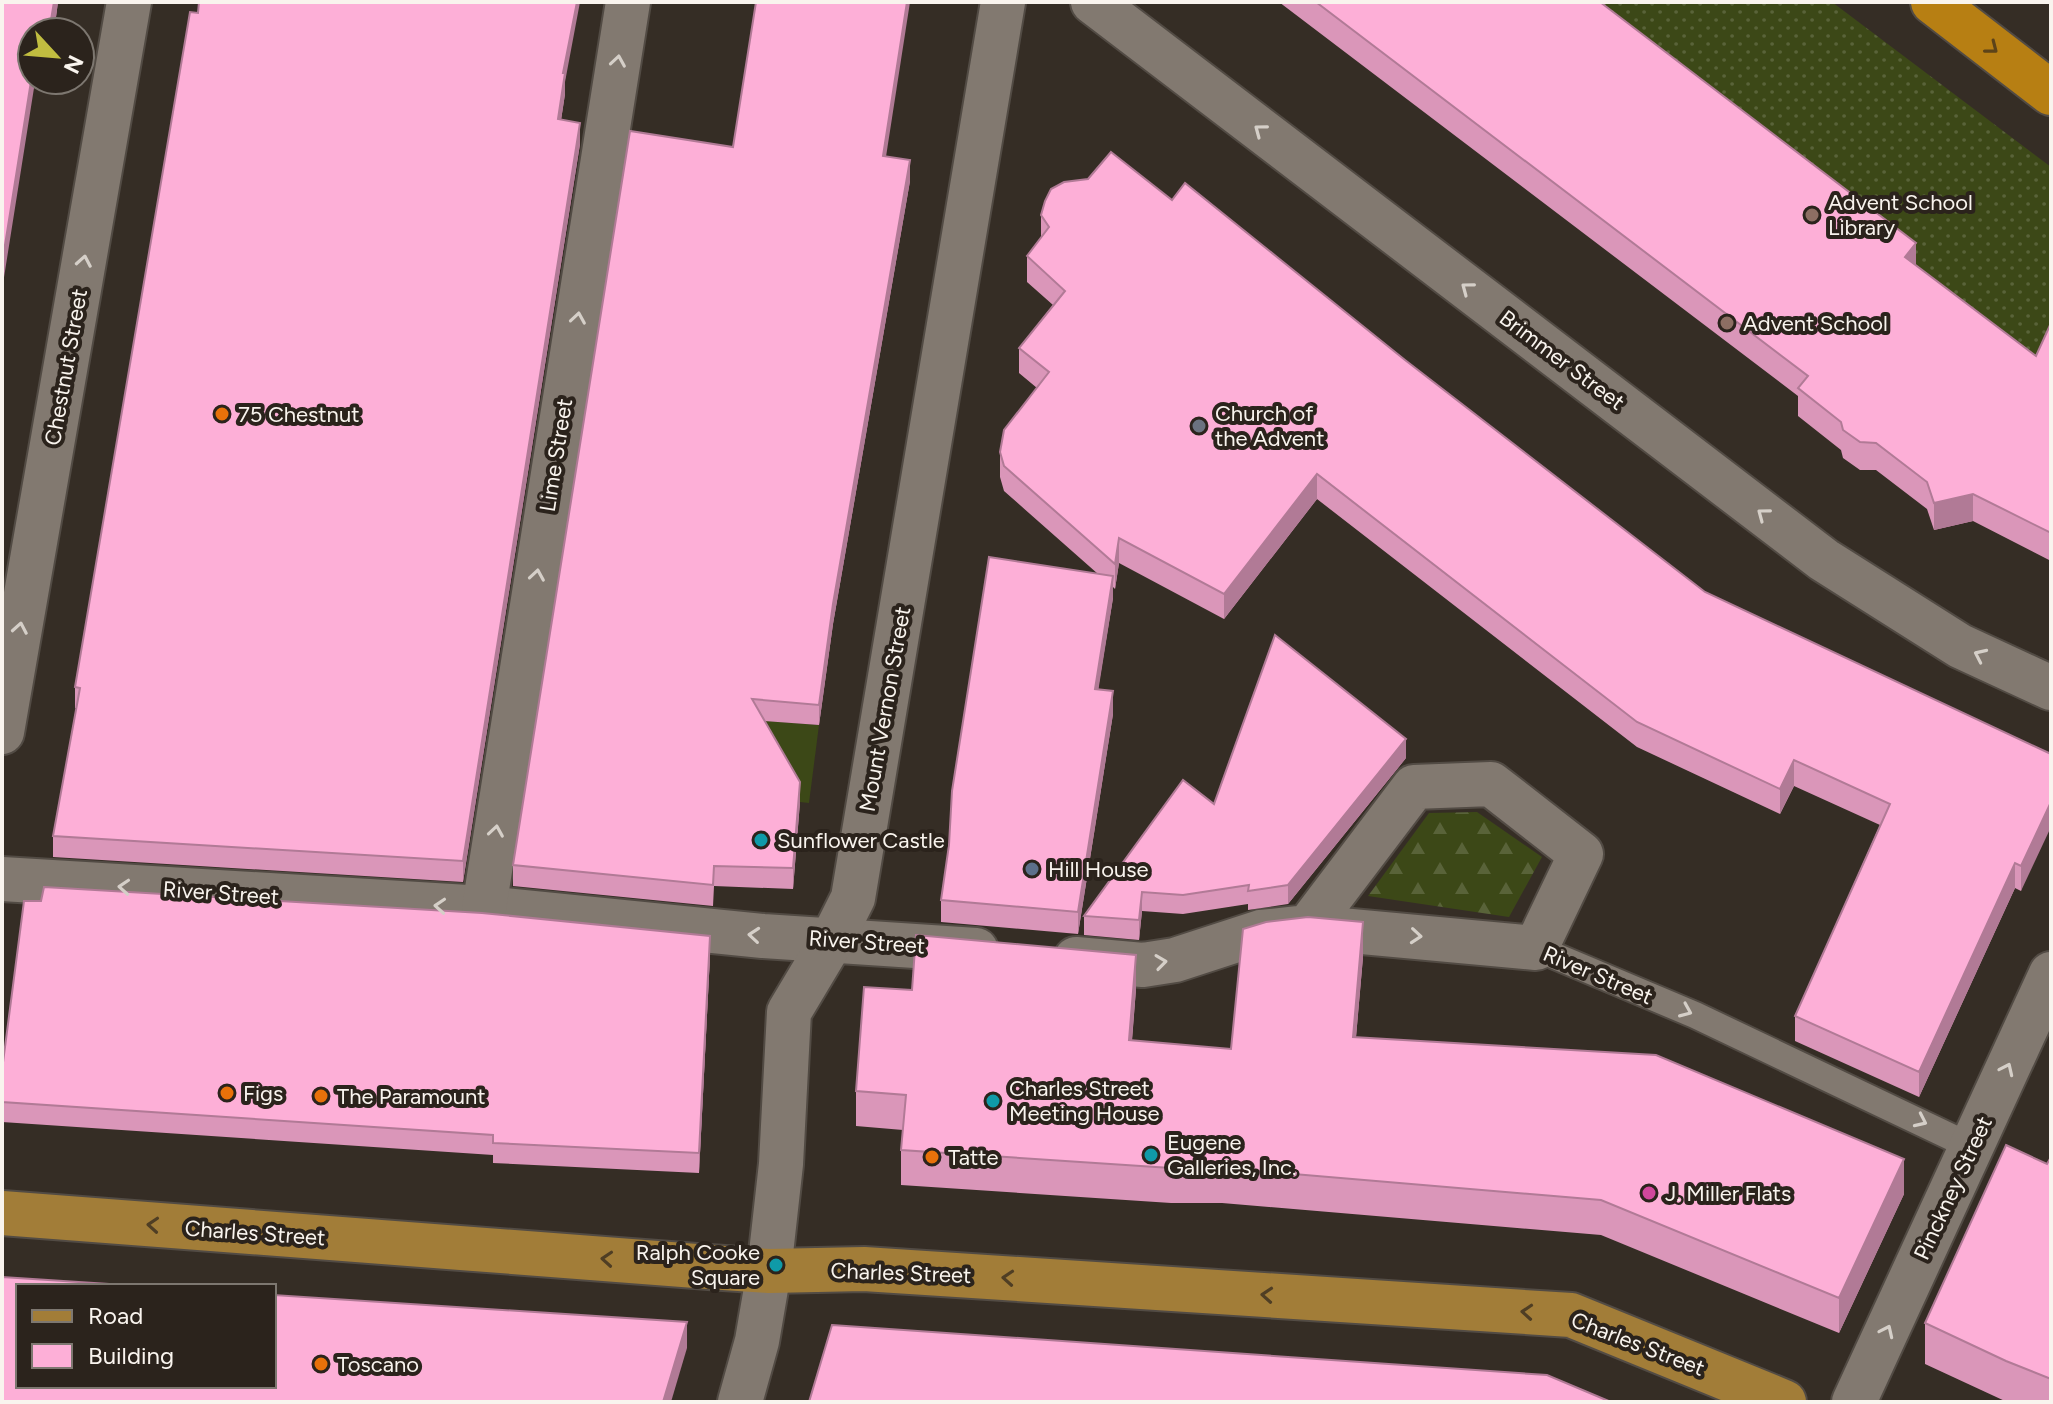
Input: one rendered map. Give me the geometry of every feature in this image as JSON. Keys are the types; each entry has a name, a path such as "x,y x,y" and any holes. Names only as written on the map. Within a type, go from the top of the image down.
{"highway":[{"path":"1933,2 2051,93"}],"main road":[{"name":"Charles Street","path":"2,1213 769,1271 864,1269 1571,1315 1784,1402"}],"street":[{"name":"Chestnut Street","path":"2,732 129,2"},
{"name":"Lime Street","path":"484,908 628,2"},
{"name":"Mount Vernon Street","path":"740,1402 757,1341 769,1271 781,1164 789,1012 853,898 1003,2"},
{"name":"Brimmer Street","path":"1093,2 1824,560 1960,646 2051,688"},
{"path":"1308,927 1414,787 1491,784 1581,854 1536,948"},
{"name":"River Street","path":"2,879 484,908 763,936 1143,965 1175,960 1261,932 1308,927 1536,948"},
{"name":"Pinckney Street","path":"1854,1402 2051,974"}],"lane":[{"name":"River Street","path":"1536,948 1695,1015 1972,1147"}],"green space":[{"path":"1564,2 1832,2 2051,167 2051,351 2036,383"},
{"path":"731,718 819,725 809,803 800,802"},
{"path":"1477,812 1542,857 1509,917 1368,896 1429,813"}],"building":[{"path":"2,2 54,2 52,16 16,16 16,96 29,96 2,264"},
{"path":"199,2 577,2 563,73 558,119 580,123 463,861 53,836 80,688 75,687 190,12 198,13"},
{"path":"756,2 907,2 883,156 910,160 833,604 819,705 752,699 800,782 793,868 714,866 713,885 513,865 630,131 733,147"},
{"path":"1316,2 1600,2 1916,243 1905,257 2036,356 2051,323 2051,533 1973,494 1934,503 1927,482 1876,443 1860,442 1843,430 1841,422 1798,388 1808,376"},
{"path":"1111,152 1172,200 1185,183 1405,360 1705,592 2051,754 2051,802 2021,866 2015,863 1919,1072 1795,1016 1890,804 1794,760 1780,789 1637,722 1317,474 1224,594 1119,538 1115,564 1004,466 1000,452 1004,430 1049,372 1019,348 1065,291 1027,256 1049,227 1041,215 1045,201 1051,189 1064,182 1088,179"},
{"path":"989,557 1113,576 1095,689 1113,691 1078,912 941,900 949,845 952,791"},
{"path":"1275,635 1406,739 1288,885 1248,891 1249,885 1183,895 1142,892 1139,920 1084,916 1183,780 1214,804"},
{"path":"44,887 482,913 710,936 699,1153 493,1143 493,1135 2,1102 2,1070 24,901 41,901"},
{"path":"1308,917 1363,922 1353,1037 1656,1055 1904,1159 1839,1298 1601,1200 1222,1168 1171,1168 901,1150 906,1095 856,1091 864,987 912,990 916,935 1136,955 1129,1040 1231,1049 1243,929 1266,922"},
{"path":"2006,1145 2047,1164 2051,1157 2051,1379 1925,1323"},
{"path":"2,1277 109,1284 16,1284 16,1388 276,1388 276,1295 687,1322 663,1402 2,1402"},
{"path":"832,1325 1547,1375 1611,1402 809,1402"}],"place":[{"name":"Advent School Library","path":"1812,215"},
{"name":"Advent School","path":"1727,323"},
{"name":"75 Chestnut","path":"222,414"},
{"name":"Church of the Advent","path":"1199,426"},
{"name":"Sunflower Castle","path":"761,840"},
{"name":"Hill House","path":"1032,869"},
{"name":"Figs","path":"227,1093"},
{"name":"The Paramount","path":"321,1096"},
{"name":"Charles Street Meeting House","path":"993,1101"},
{"name":"Eugene Galleries, Inc.","path":"1151,1155"},
{"name":"Tatte","path":"932,1157"},
{"name":"J. Miller Flats","path":"1649,1193"},
{"name":"Ralph Cooke Square","path":"776,1265"},
{"name":"Toscano","path":"321,1364"}]}
